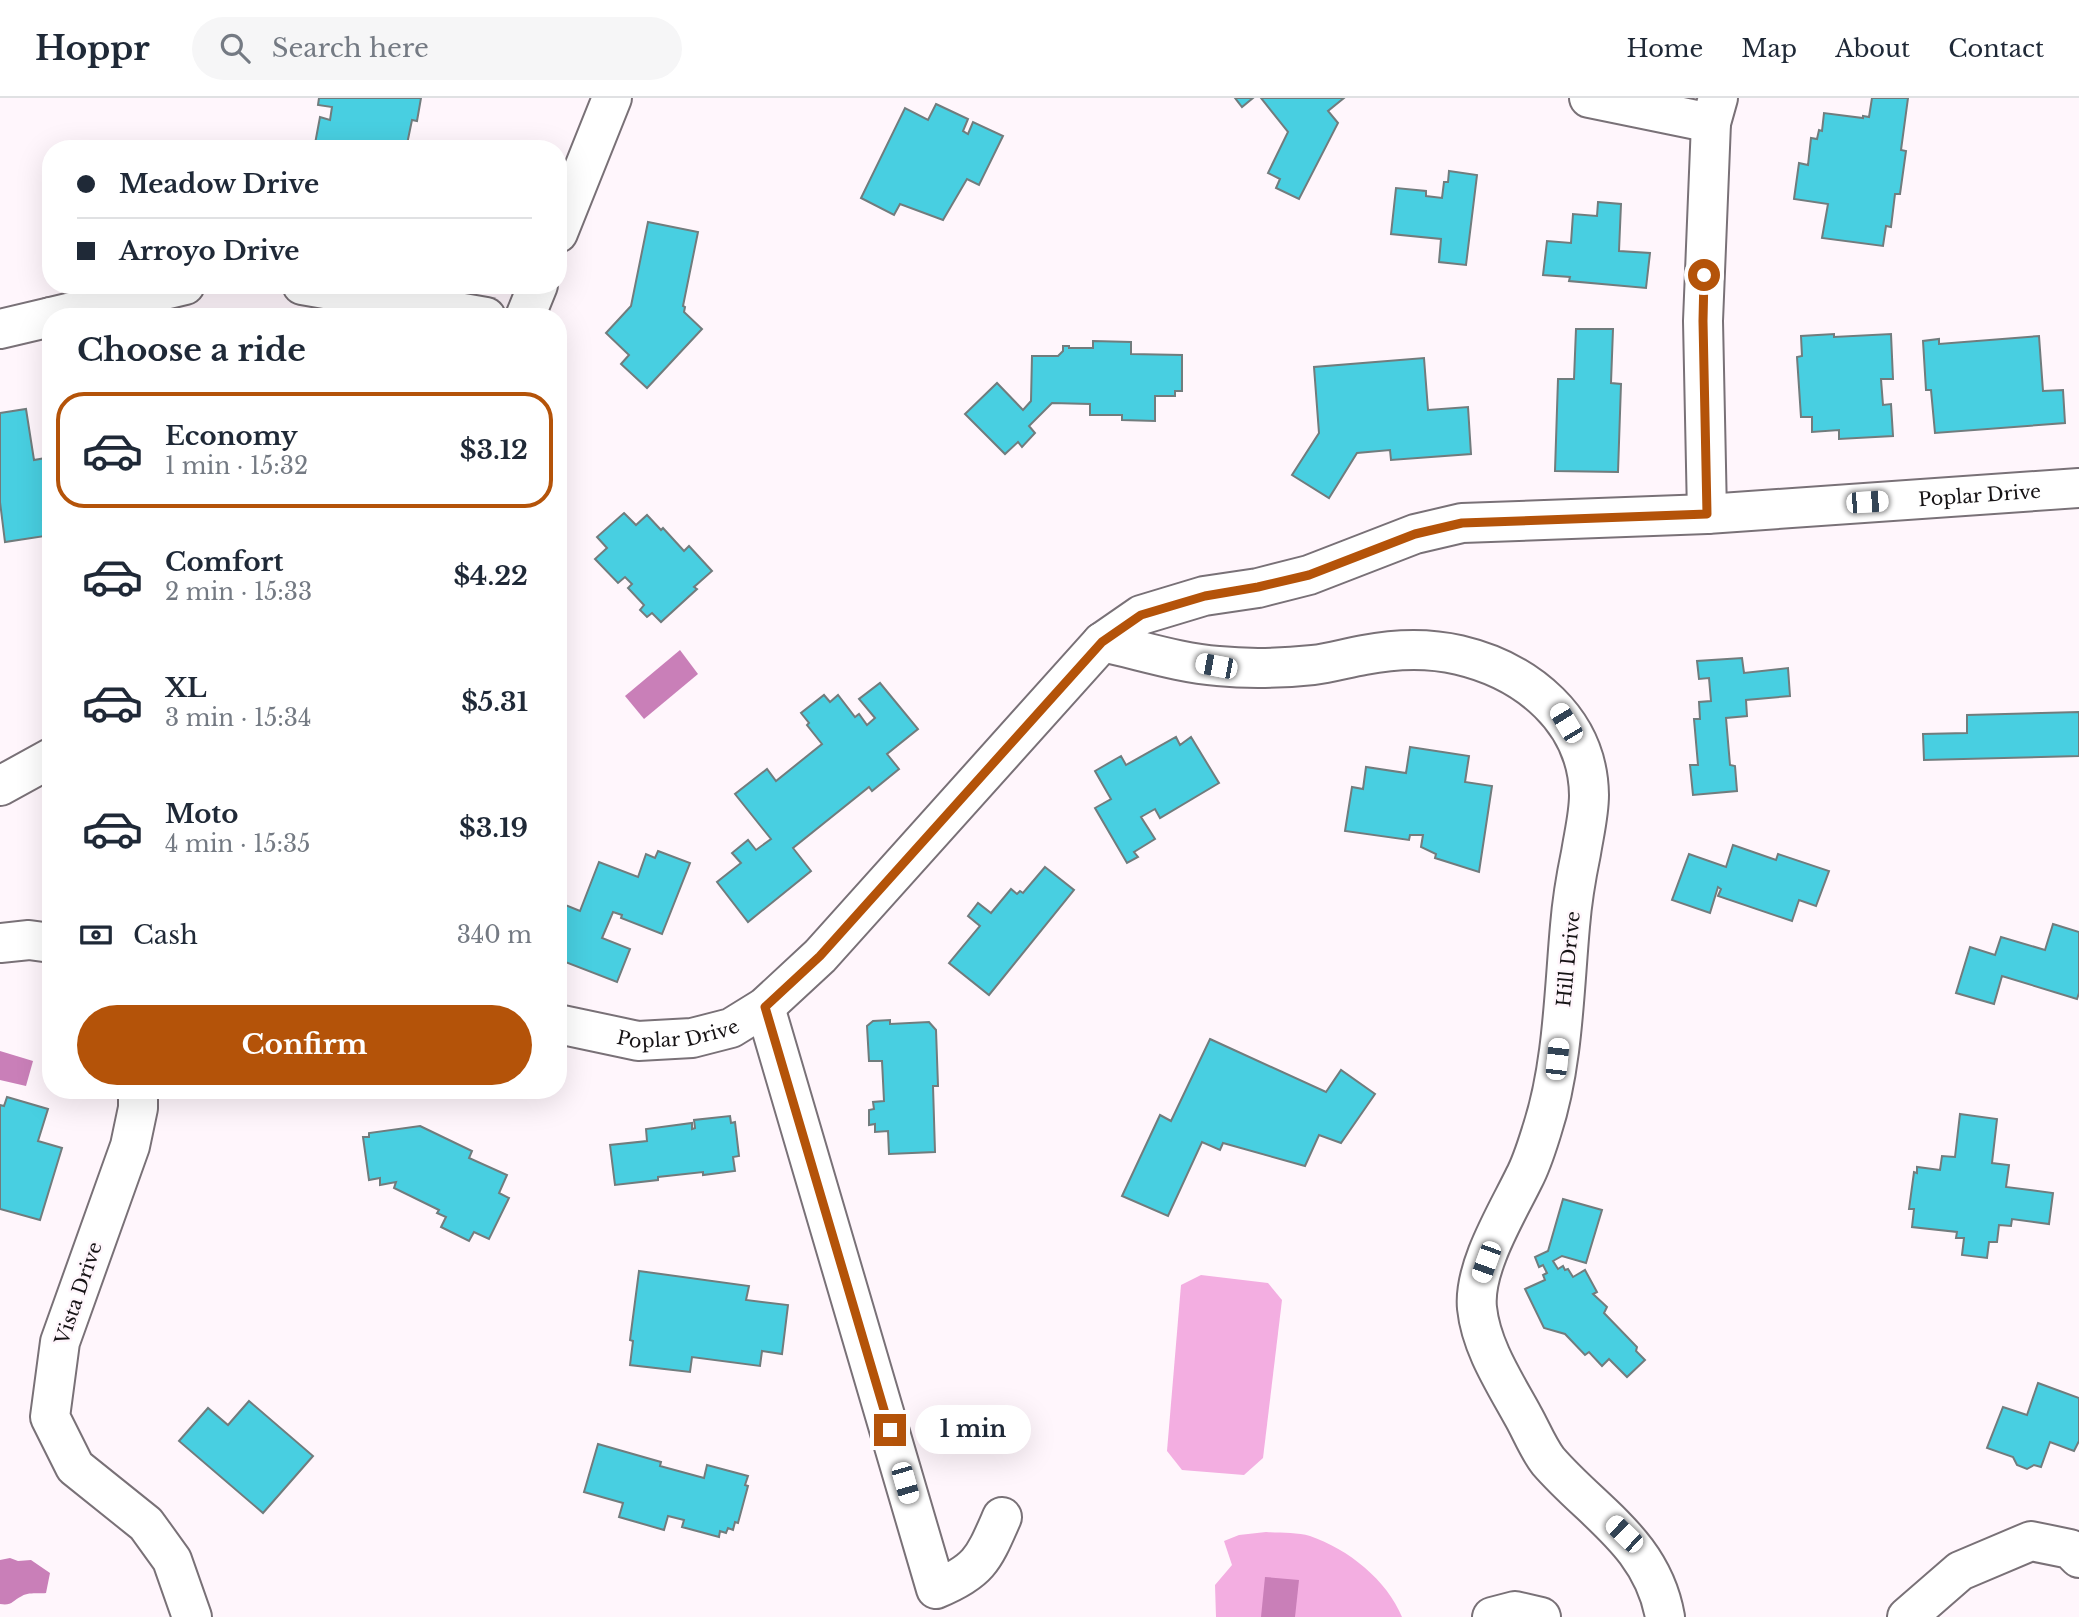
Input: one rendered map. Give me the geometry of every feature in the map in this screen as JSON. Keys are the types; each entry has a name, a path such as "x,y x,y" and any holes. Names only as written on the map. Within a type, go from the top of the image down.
{"street":[{"path":"567,210 612,98"},
{"path":"1589,98 1715,110 1703,321 1707,514"},
{"path":"89,308 147,294"},
{"path":"354,294 434,308"},
{"path":"0,329 42,319"},
{"name":"Poplar Drive","path":"567,1026 638,1041 692,1038 731,1028 765,1007 820,956 1102,642 1141,615 1205,596 1309,575 1415,534 1462,523 1707,514 2079,488"},
{"name":"Hill Drive","path":"1102,642 1216,666 1315,665 1367,654 1415,650 1456,654 1493,665 1535,689 1559,711 1574,736 1586,767 1589,794 1571,920 1555,1077 1544,1126 1526,1175 1508,1206 1480,1278 1476,1307 1495,1365 1546,1458 1624,1534 1645,1563 1664,1606 1665,1617"},
{"path":"0,786 42,763"},
{"path":"0,943 29,940 42,942"},
{"path":"765,1007 936,1589 960,1579 984,1557 1002,1517"},
{"name":"Vista Drive","path":"138,1099 130,1146 60,1342 50,1417 75,1467 146,1524 172,1560 192,1617"},
{"path":"1906,1617 1961,1571 2031,1541 2070,1549 2079,1558"},
{"path":"1492,1617 1515,1611 1541,1617"}],"shaded area":[{"path":"680,650 698,674 644,719 625,696"},
{"path":"0,1051 33,1061 26,1086 0,1080"},
{"path":"1201,1275 1268,1283 1282,1300 1263,1458 1244,1475 1182,1470 1167,1451 1181,1285"},
{"path":"1266,1532 1305,1535 1338,1549 1376,1579 1387,1591 1402,1617 1216,1617 1215,1585 1232,1565 1224,1541 1239,1535"},
{"path":"10,1558 18,1561 31,1560 50,1573 46,1593 27,1594 10,1604 0,1604 0,1560"},
{"path":"1265,1577 1299,1580 1295,1617 1261,1617"}],"building":[{"path":"319,98 421,98 417,121 412,120 408,140 316,140 320,117 330,120 332,107 318,105"},
{"path":"1235,98 1253,98 1242,107"},
{"path":"1261,98 1344,98 1328,111 1338,123 1299,199 1276,188 1280,179 1268,173 1288,132"},
{"path":"1872,98 1908,98 1901,150 1906,151 1900,194 1895,194 1891,227 1886,226 1883,246 1822,238 1828,204 1794,199 1799,163 1808,165 1811,138 1817,139 1819,130 1822,131 1824,113 1869,117"},
{"path":"936,104 968,119 963,131 968,134 973,122 1003,136 979,185 967,179 943,220 900,204 894,215 861,198 905,108 928,120"},
{"path":"1449,171 1477,175 1466,265 1439,262 1441,239 1391,234 1396,188 1426,191 1426,196 1442,198"},
{"path":"1598,202 1621,204 1619,251 1650,253 1646,288 1569,281 1570,277 1543,275 1547,241 1571,243 1573,214 1597,216"},
{"path":"648,222 698,232 683,306 684,312 702,329 647,388 621,364 629,355 606,333 631,306"},
{"path":"1576,329 1613,329 1611,383 1621,384 1618,472 1555,471 1558,379 1574,379"},
{"path":"1834,334 1834,337 1891,334 1893,379 1881,379 1883,405 1891,404 1893,436 1839,439 1839,430 1812,432 1812,417 1801,417 1797,357 1802,356 1801,336"},
{"path":"2039,336 2043,391 2063,390 2065,423 1935,433 1931,390 1926,390 1923,341 1939,339 1939,344"},
{"path":"1093,341 1131,342 1131,354 1182,355 1182,391 1175,391 1175,396 1155,396 1155,421 1122,420 1122,415 1090,415 1090,404 1052,403 1029,426 1035,433 1022,447 1018,442 1005,454 965,414 997,383 1023,410 1031,401 1032,356 1058,356 1063,351 1063,346 1093,348"},
{"path":"1424,358 1428,410 1468,407 1471,454 1391,460 1390,450 1357,453 1329,498 1292,475 1319,433 1314,367"},
{"path":"26,409 34,460 42,459 42,536 5,542 0,502 0,413"},
{"path":"624,513 636,525 647,515 684,551 689,546 712,571 694,587 697,589 661,622 652,613 647,617 640,610 644,605 628,588 632,584 625,577 618,583 595,559 607,548 597,537"},
{"path":"1742,658 1744,673 1788,668 1790,696 1746,700 1747,716 1726,718 1730,765 1735,766 1737,791 1693,795 1690,765 1698,765 1694,719 1700,719 1699,702 1711,701 1709,678 1699,679 1697,661"},
{"path":"880,683 918,729 887,754 899,769 872,791 869,787 793,848 811,871 748,922 717,882 741,863 732,853 748,840 756,850 771,839 735,794 767,769 776,781 822,744 801,713 824,695 830,702 838,695 855,717 859,714 867,725 875,718 859,699"},
{"path":"2079,712 2079,756 1924,760 1923,734 1967,733 1967,715"},
{"path":"1176,737 1180,745 1191,737 1219,783 1160,818 1155,809 1141,817 1155,839 1134,852 1138,857 1127,863 1095,808 1111,799 1095,771 1121,756 1126,765"},
{"path":"1410,747 1469,756 1465,782 1492,786 1479,872 1435,858 1436,854 1421,847 1423,835 1410,835 1409,840 1345,831 1352,787 1363,789 1366,767 1406,773"},
{"path":"1733,845 1776,860 1778,854 1829,871 1816,906 1799,900 1792,921 1718,896 1721,889 1718,887 1710,913 1672,900 1689,854 1726,867"},
{"path":"658,851 690,863 662,934 621,918 622,915 613,912 602,938 630,949 617,982 567,963 567,906 580,911 599,862 638,877 646,854 655,858"},
{"path":"1045,867 1074,890 989,995 949,963 980,926 968,916 978,903 991,913 1011,889 1017,894 1020,891 1023,893"},
{"path":"2053,924 2079,932 2077,999 2002,976 1994,1004 1956,993 1970,947 1995,955 2001,937 2045,950"},
{"path":"890,1020 890,1024 929,1022 936,1030 938,1086 933,1086 935,1152 889,1154 888,1131 875,1132 875,1124 869,1125 869,1110 874,1109 873,1102 884,1101 882,1061 869,1061 867,1026 873,1021"},
{"path":"1210,1039 1326,1092 1341,1070 1375,1094 1341,1143 1319,1135 1305,1166 1223,1143 1220,1150 1202,1142 1168,1216 1122,1196 1160,1115 1171,1121"},
{"path":"7,1097 48,1109 38,1141 62,1148 40,1220 0,1209 0,1105 4,1106"},
{"path":"1960,1114 1997,1119 1992,1163 2009,1165 2006,1187 2053,1193 2049,1224 2012,1219 2011,1226 1999,1225 1997,1242 1989,1242 1987,1258 1962,1255 1964,1238 1956,1238 1957,1232 1912,1227 1914,1209 1909,1209 1914,1172 1917,1173 1917,1167 1940,1170 1942,1156 1955,1157"},
{"path":"730,1116 731,1123 735,1122 739,1156 733,1157 735,1171 658,1177 658,1180 615,1185 610,1145 647,1141 646,1129 692,1123 692,1129 695,1128 694,1120"},
{"path":"420,1126 472,1151 469,1158 507,1175 499,1193 509,1198 489,1239 474,1232 469,1241 441,1227 446,1217 437,1213 439,1210 394,1188 396,1182 380,1185 380,1178 369,1180 363,1137 369,1137 369,1133"},
{"path":"1563,1199 1602,1210 1586,1263 1562,1256 1553,1261 1558,1269 1563,1266 1565,1270 1568,1269 1573,1277 1585,1270 1597,1292 1593,1294 1607,1307 1604,1313 1637,1347 1636,1351 1645,1360 1627,1377 1609,1359 1602,1366 1589,1352 1585,1355 1565,1334 1544,1328 1525,1289 1545,1280 1543,1275 1547,1273 1543,1265 1539,1267 1535,1257 1548,1251"},
{"path":"639,1271 749,1286 746,1300 788,1305 782,1354 762,1351 760,1366 692,1357 690,1372 630,1365 633,1341 630,1340"},
{"path":"2038,1383 2079,1398 2079,1441 2074,1451 2050,1442 2041,1467 2034,1465 2027,1469 2017,1465 2013,1457 1987,1448 2003,1407 2027,1415"},
{"path":"249,1401 313,1456 263,1513 179,1441 208,1408 228,1425"},
{"path":"598,1444 661,1462 660,1466 704,1478 707,1465 748,1476 738,1523 735,1522 733,1530 728,1528 726,1533 720,1531 719,1537 682,1527 684,1520 668,1516 664,1530 619,1517 623,1503 584,1492"}],"route":[{"path":"890,1430 765,1007 820,956 1102,642 1141,615 1205,596 1309,575 1415,534 1462,523 1707,514 1704,275"}]}
